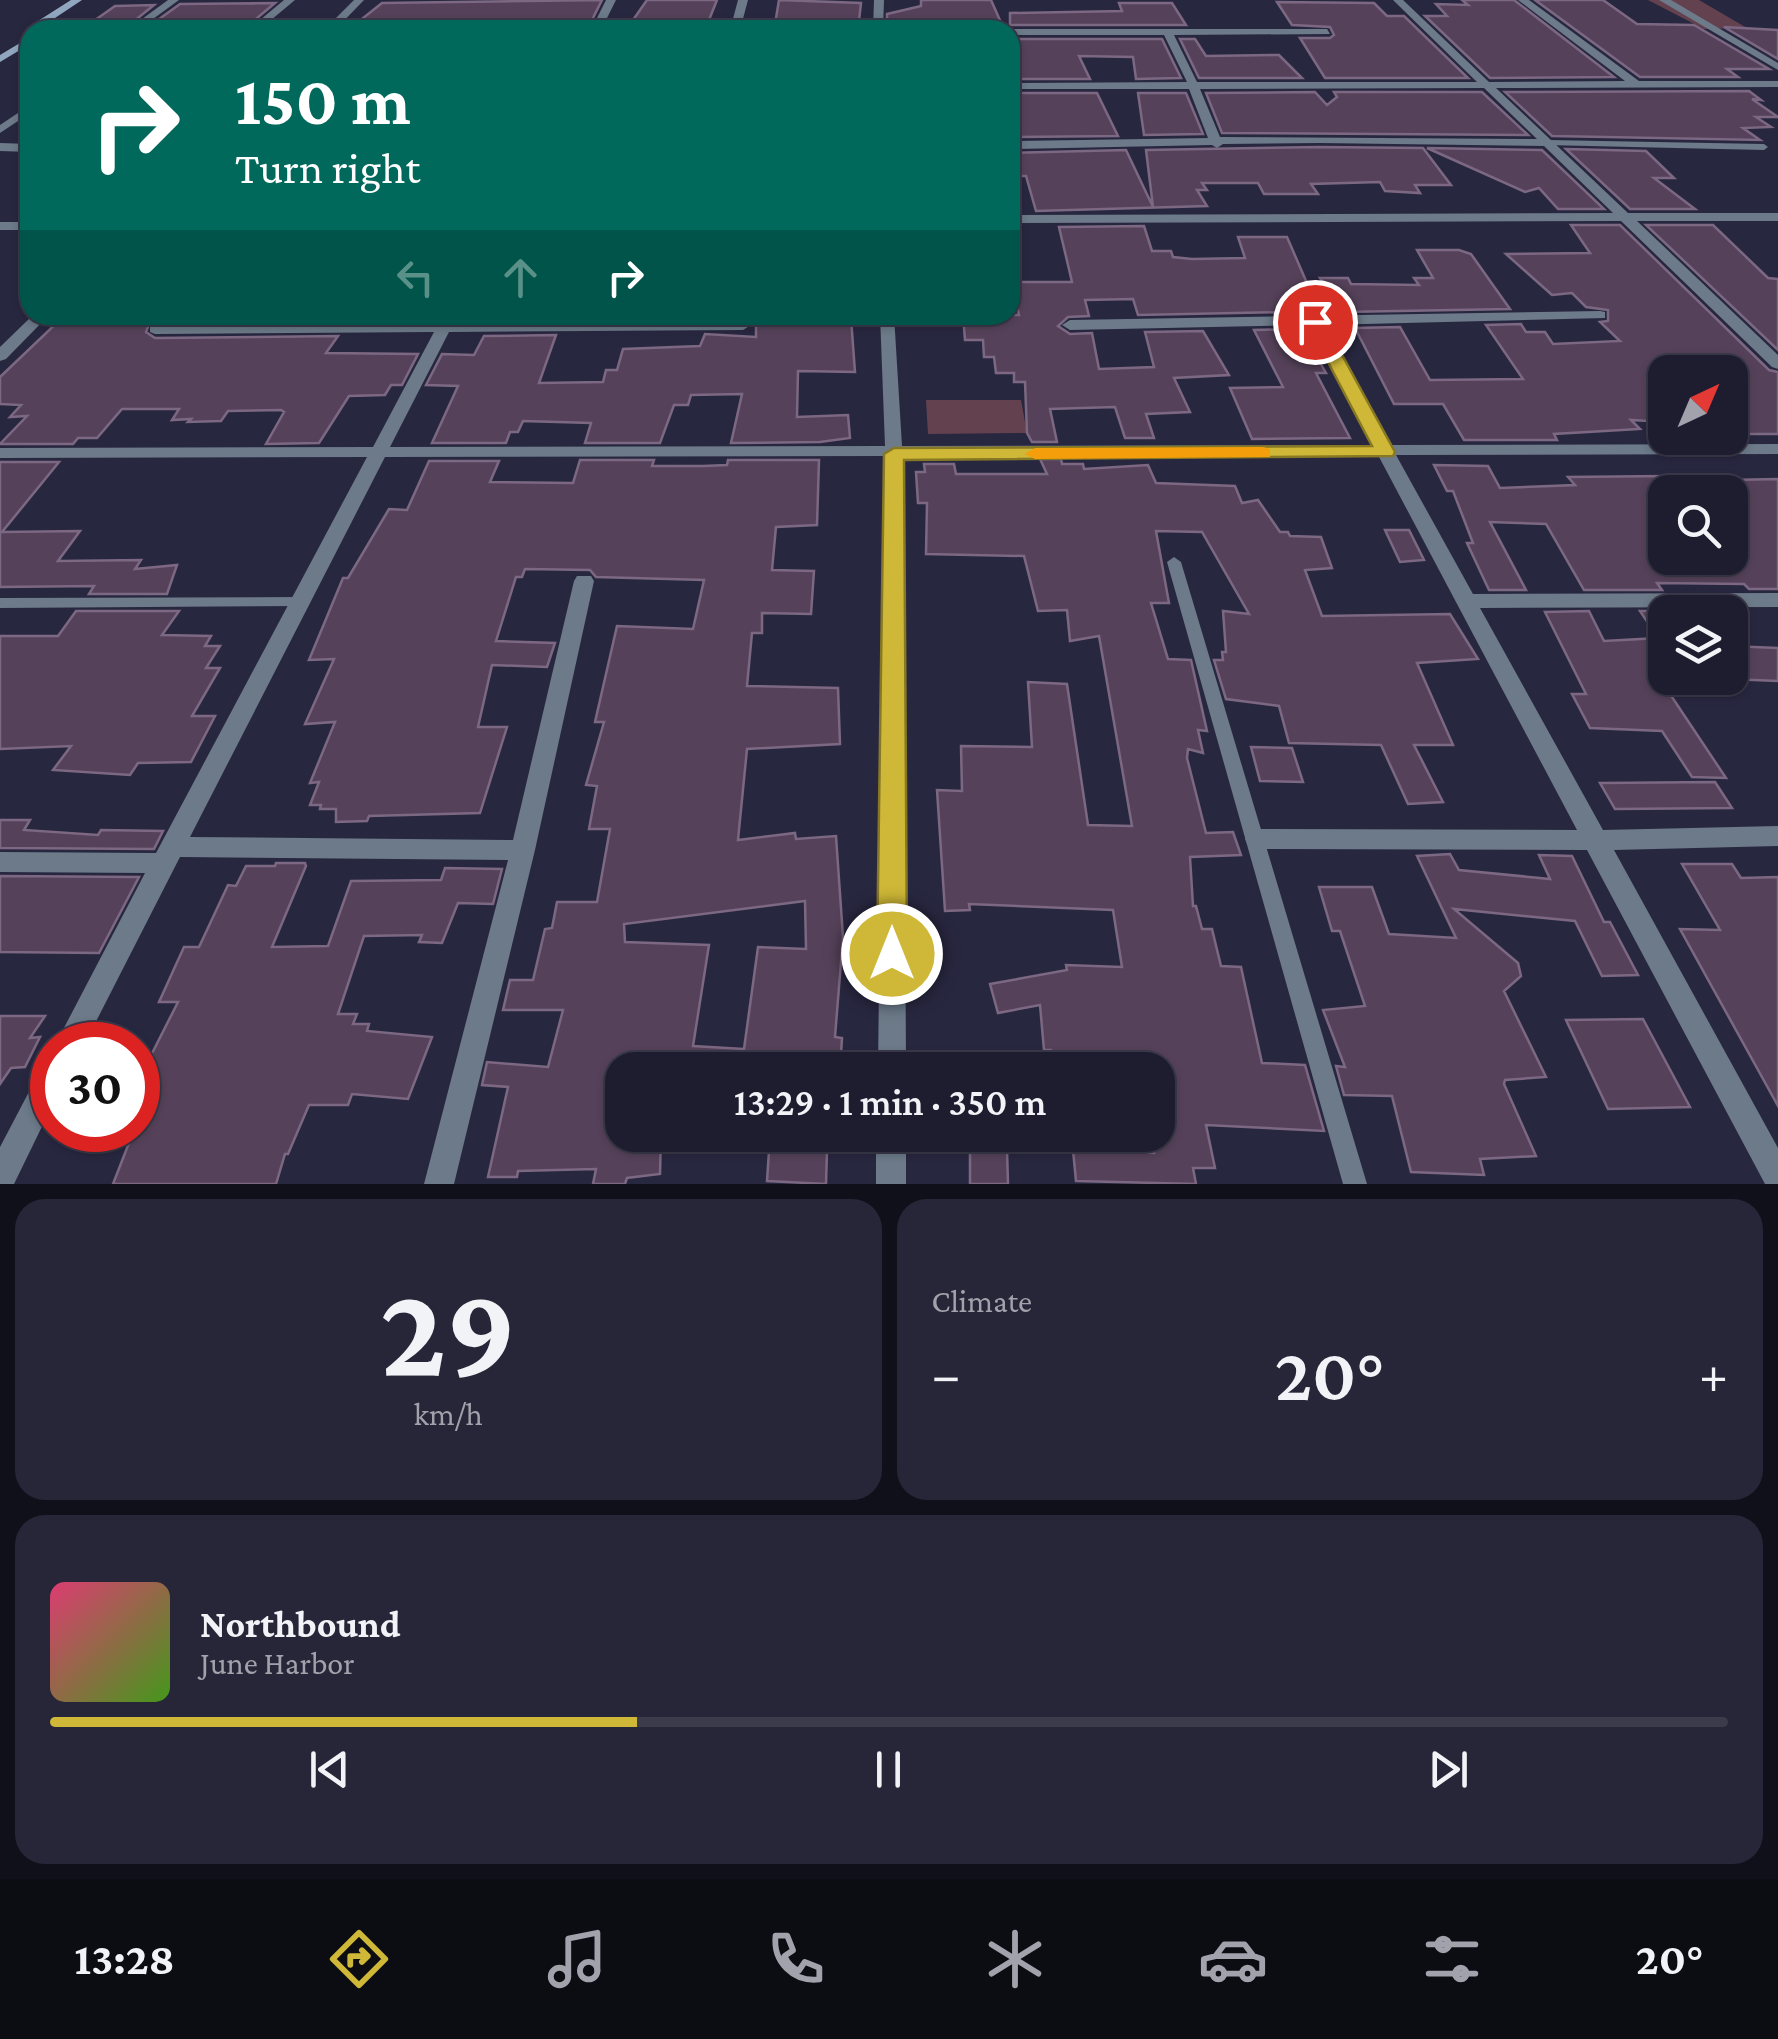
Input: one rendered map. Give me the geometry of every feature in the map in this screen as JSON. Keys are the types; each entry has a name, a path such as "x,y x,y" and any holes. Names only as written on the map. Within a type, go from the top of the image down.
{"main road":[{"path":"46,20 77,0"},
{"path":"61,20 92,0"}],"street":[{"path":"146,20 174,0"},
{"path":"266,20 290,0"},
{"path":"338,20 358,0"},
{"path":"1398,0 1778,364"},
{"path":"1523,0 1636,84"},
{"path":"1664,0 1778,67"},
{"path":"1020,32 1327,32"},
{"path":"1167,32 1184,57 1191,85 1217,144"},
{"path":"1020,86 1778,84"},
{"path":"1020,145 1319,139 1548,143"},
{"path":"1020,219 1778,217"},
{"path":"1070,324 1600,315"},
{"path":"1315,322 1778,1178"},
{"path":"0,356 32,325"},
{"path":"155,329 743,325"},
{"path":"888,325 894,454 892,1052"},
{"path":"81,1022 444,327"},
{"path":"0,454 1778,449"},
{"path":"439,1184 523,850 584,581"},
{"path":"1466,601 1778,600"},
{"path":"1257,839 1778,836"},
{"path":"0,862 168,855 523,850"},
{"path":"0,1178 30,1120"},
{"path":"891,1152 891,1184"}],"lane":[{"path":"1548,143 1764,147"},
{"path":"1174,562 1355,1184"},
{"path":"0,603 300,602"}],"shaded area":[{"path":"1648,0 1699,0 1747,28 1704,29"},
{"path":"926,400 1021,400 1027,433 928,434"}],"building":[{"path":"602,0 592,20 361,20 382,3"},
{"path":"647,0 717,0 709,20 633,20"},
{"path":"779,0 861,3 859,20 776,20"},
{"path":"921,0 991,0 1000,20 887,20 887,14 921,6"},
{"path":"1462,0 1514,0 1614,77 1490,78 1425,16 1447,16 1436,4 1468,5"},
{"path":"1535,0 1603,0 1637,24 1694,25 1769,69 1727,69 1738,77 1640,77"},
{"path":"1277,2 1374,3 1387,16 1404,16 1468,78 1325,78 1300,38 1330,38 1334,35 1330,27 1292,25"},
{"path":"275,3 255,20 158,20 180,4"},
{"path":"1119,3 1172,3 1186,25 1020,25 1020,20 1010,20 1010,13 1122,11"},
{"path":"154,5 135,20 95,20 115,6"},
{"path":"1724,27 1778,30 1778,59"},
{"path":"1020,39 1162,39 1181,78 1136,79 1133,57 1079,56 1090,79 1020,79"},
{"path":"1180,39 1195,39 1206,56 1279,55 1302,78 1199,78"},
{"path":"1749,91 1761,100 1752,99 1778,117 1756,117 1771,127 1743,128 1760,140 1552,136 1505,92"},
{"path":"1315,92 1327,105 1337,97 1334,92 1482,92 1528,135 1222,133 1206,93"},
{"path":"1020,93 1097,93 1118,136 1020,137"},
{"path":"1138,93 1186,93 1203,134 1144,135"},
{"path":"1423,148 1451,185 1415,185 1420,193 1385,191 1380,182 1311,184 1318,194 1264,194 1258,183 1202,183 1207,190 1197,190 1207,206 1036,211 1026,176 1020,176 1020,153 1126,150 1153,207 1146,150"},
{"path":"1427,148 1542,150 1604,209 1558,209 1539,188 1525,192"},
{"path":"1566,149 1646,151 1674,178 1654,178 1695,209 1630,209"},
{"path":"1571,225 1620,225 1769,370 1778,372 1778,434 1748,434 1748,355 1648,355 1648,421 1631,420 1640,429 1554,434 1557,440 1464,440 1443,404 1394,404 1355,328 1400,327 1430,380 1523,379 1486,325 1521,324 1526,332 1545,332 1553,344 1620,341 1600,322 1608,321 1608,310 1586,307 1572,293 1552,295 1506,254 1590,253"},
{"path":"1646,225 1713,225 1768,278 1778,279 1778,350"},
{"path":"1144,226 1152,251 1171,251 1173,257 1192,259 1245,258 1238,237 1287,237 1313,297 1283,297 1291,312 1138,315 1133,299 1085,300 1089,316 1068,317 1058,326 1070,334 1092,333 1099,369 1154,367 1145,332 1203,331 1229,375 1174,378 1190,412 1146,414 1154,438 1125,438 1115,407 1050,409 1057,442 1032,442 1027,433 1025,382 1014,382 1014,373 996,373 994,357 984,357 983,340 965,340 964,325 1020,325 1020,282 1072,282 1059,227"},
{"path":"1417,250 1459,250 1471,254 1510,309 1342,312 1320,278 1348,278 1351,284 1419,285 1414,278 1433,278"},
{"path":"55,325 149,325 146,332 155,338 338,336 326,353 418,354 402,385 391,385 385,395 349,396 319,443 266,444 284,412 281,410 228,411 221,421 188,422 191,419 172,420 179,409 122,409 97,438 78,438 73,444 0,444 27,416 10,417 21,405 0,404 0,377"},
{"path":"756,325 852,325 855,372 798,371 797,417 848,415 850,438 731,443 742,394 691,395 688,405 674,405 660,443 585,443 591,423 523,421 518,432 510,432 506,443 432,443 458,386 426,385 442,354 474,355 484,336 556,335 539,383 603,382 606,370 617,370 623,349 700,346 705,334 756,337"},
{"path":"1301,329 1326,373 1316,373 1350,438 1252,439 1230,388 1283,387 1254,330"},
{"path":"1040,459 1083,464 1084,469 1148,465 1156,483 1235,486 1242,503 1258,500 1280,532 1321,537 1332,568 1305,570 1322,616 1450,614 1478,659 1417,663 1453,745 1414,745 1443,802 1408,804 1381,745 1289,743 1279,706 1226,699 1214,660 1223,660 1222,652 1226,652 1223,611 1249,614 1202,532 1156,531 1169,603 1151,603 1168,659 1191,660 1207,731 1198,730 1203,753 1188,749 1187,758 1206,833 1233,832 1241,855 1190,857 1193,906 1202,929 1212,929 1221,966 1241,967 1262,1063 1305,1065 1324,1131 1206,1125 1215,1168 1193,1168 1196,1184 1076,1181 1073,1152 1175,1152 1175,1052 1051,1052 1044,1050 1040,1005 998,1013 990,984 1067,970 1066,965 1122,967 1113,910 969,904 970,910 945,911 937,790 962,791 961,746 1032,747 1028,682 1067,684 1088,825 1132,826 1099,636 1070,641 1067,610 1038,611 1024,556 926,554 927,503 918,503 916,472 925,472 924,464 954,464 956,474 1047,474"},
{"path":"580,460 654,460 652,466 703,466 727,465 728,460 819,460 817,525 776,527 772,570 814,571 811,614 762,613 762,633 752,633 747,686 838,688 840,744 747,749 738,840 795,833 796,839 836,836 843,937 835,1037 842,1038 841,1052 605,1052 605,1152 661,1152 660,1174 627,1178 625,1184 593,1184 596,1169 518,1171 517,1177 488,1177 508,1087 482,1085 487,1062 548,1067 563,1010 503,1010 510,980 533,980 545,929 552,928 557,902 597,902 610,829 589,829 597,786 586,785 604,722 595,722 617,626 693,629 704,580 596,577 590,570 525,569 522,577 516,577 496,641 555,643 547,667 492,665 478,727 507,727 480,813 369,816 367,821 336,822 336,809 310,805 319,782 310,783 335,722 305,724 334,659 309,660 343,578 348,578 389,509 407,510 429,461 499,461 490,482 573,483","holes":["805,901 806,949 758,947 744,1049 693,1046 709,945 625,942 624,924"]},
{"path":"0,462 59,462 2,532 80,531 58,561 141,560 135,569 177,565 167,594 89,594 94,586 0,587"},
{"path":"1434,465 1488,466 1500,488 1575,485 1568,477 1648,476 1648,575 1748,575 1748,480 1778,479 1778,589 1749,589 1744,584 1657,583 1662,590 1584,590 1546,524 1490,522 1526,590 1489,590 1467,543 1473,543 1453,491 1447,491"},
{"path":"1385,530 1409,530 1424,560 1400,562"},
{"path":"76,611 179,611 162,635 211,636 205,646 220,646 206,668 220,668 192,716 215,716 191,762 138,763 130,775 53,770 71,746 0,749 0,636 58,636"},
{"path":"1589,611 1604,641 1648,639 1648,695 1671,695 1726,778 1692,777 1662,731 1590,728 1572,694 1586,694 1545,612"},
{"path":"1748,647 1778,648 1778,681 1748,680"},
{"path":"1251,747 1292,748 1303,782 1260,781"},
{"path":"1715,782 1732,808 1615,809 1600,783"},
{"path":"0,820 30,820 24,830 98,835 101,830 163,831 154,849 0,848"},
{"path":"1450,854 1459,870 1550,879 1539,855 1572,856 1604,922 1610,922 1638,975 1602,976 1575,921 1454,909 1518,963 1521,976 1504,991 1546,1077 1505,1080 1504,1084 1536,1156 1480,1159 1484,1175 1411,1172 1392,1096 1344,1095 1336,1066 1345,1067 1323,1010 1365,1006 1340,931 1332,931 1319,887 1372,887 1389,934 1456,938 1417,856"},
{"path":"1682,864 1732,864 1741,878 1778,877 1778,1106 1680,929 1720,930"},
{"path":"246,866 306,866 272,947 328,946 351,881 441,880 445,868 502,869 493,904 458,903 442,943 419,942 422,935 364,936 338,1014 357,1014 353,1024 369,1024 367,1031 432,1037 408,1099 352,1094 348,1105 309,1105 285,1154 276,1184 113,1184 125,1152 160,1152 160,1038 178,1002 159,1002 184,947 199,947 228,885 236,886"},
{"path":"0,876 139,877 99,953 0,952"},
{"path":"0,1016 45,1016 41,1022 30,1022 30,1057 25,1067 11,1068 0,1084"},
{"path":"1643,1019 1690,1107 1608,1109 1566,1020"},
{"path":"769,1152 827,1152 826,1184 767,1181"},
{"path":"970,1152 1007,1152 1008,1184 970,1184"}],"slow traffic":[{"path":"1035,454 1263,453"}],"route":[{"path":"892,954 894,454 1386,452 1315,322"}]}
